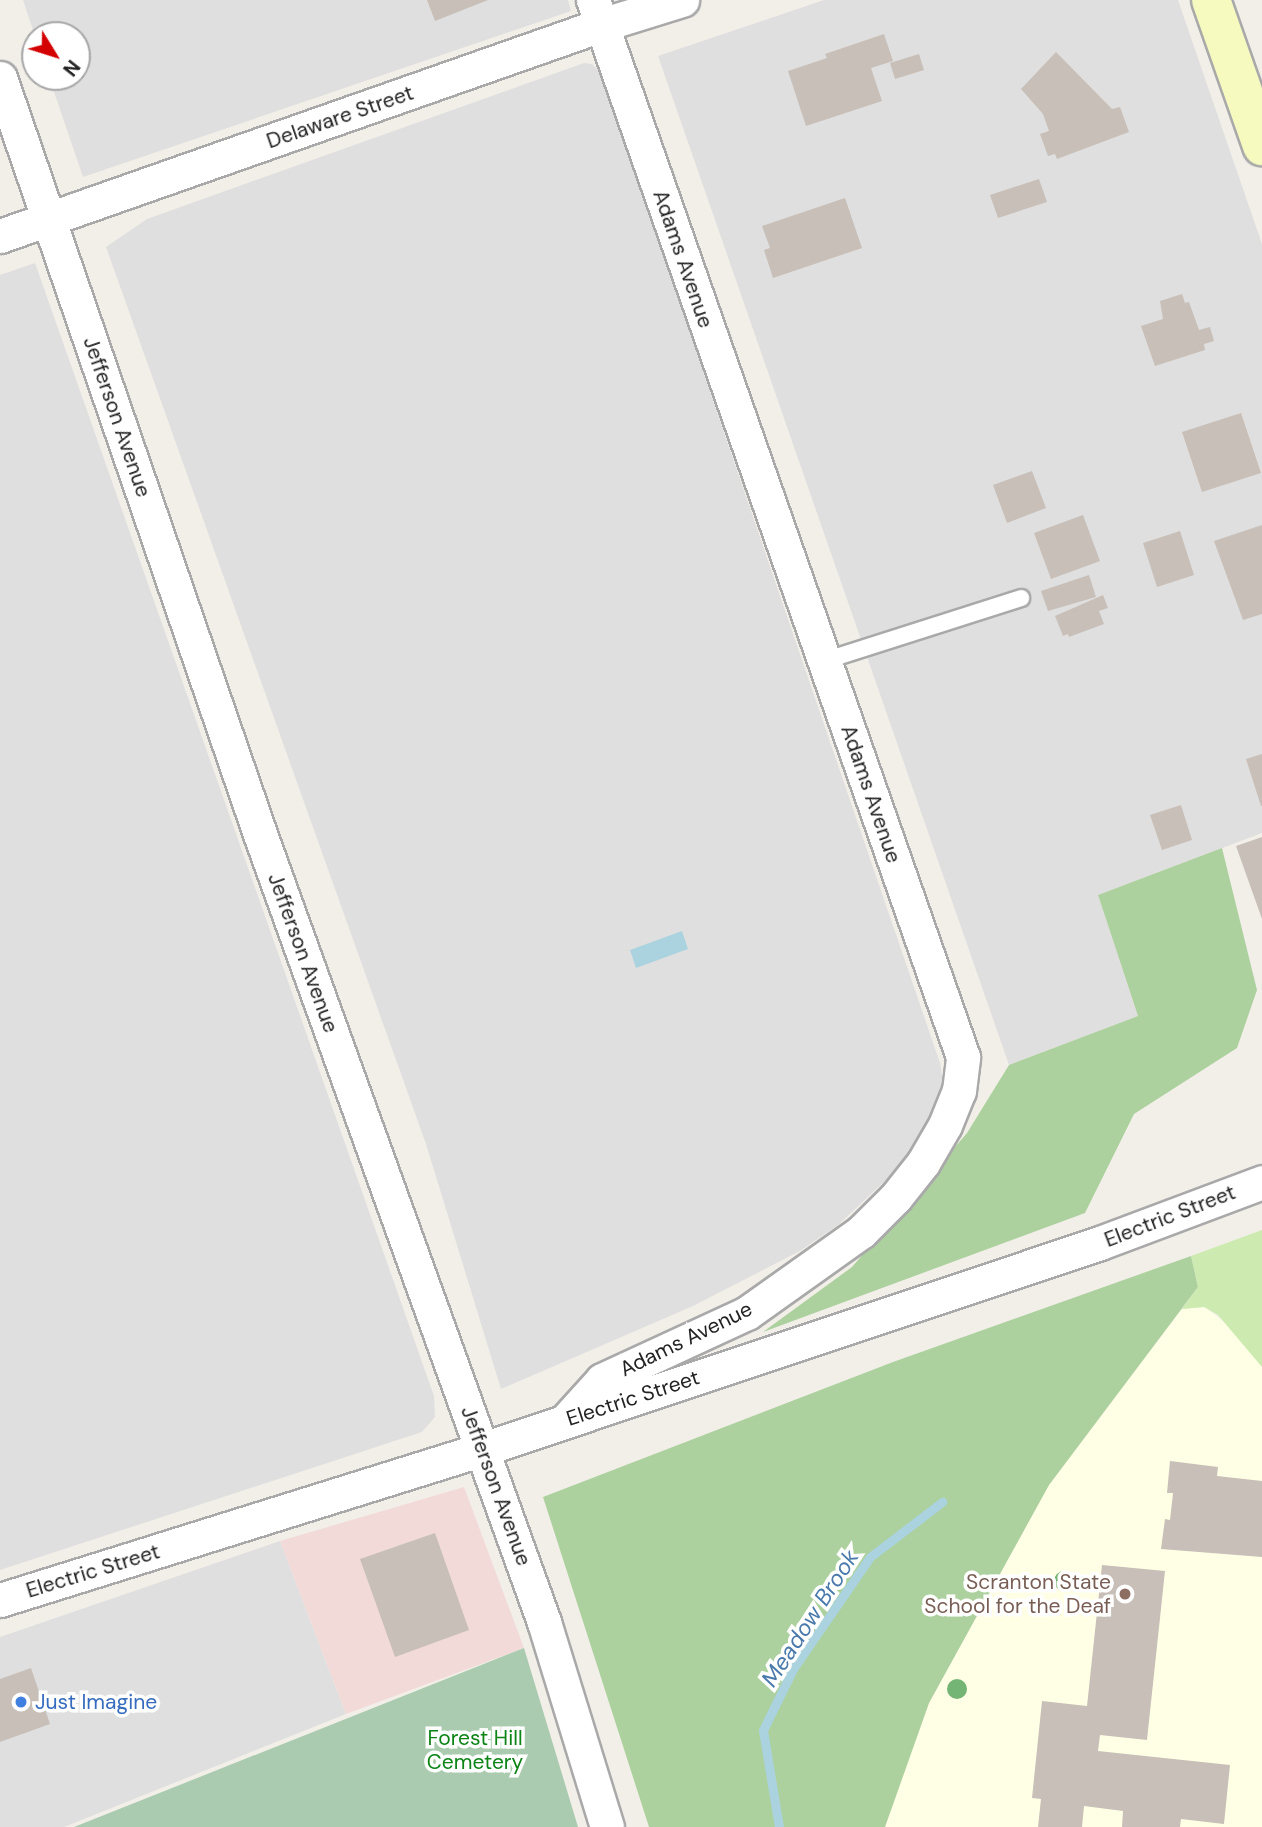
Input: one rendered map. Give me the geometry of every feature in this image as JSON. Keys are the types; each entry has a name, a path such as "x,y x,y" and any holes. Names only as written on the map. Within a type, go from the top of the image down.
{"street":[{"name":"Delaware Street","path":"0,236 597,12 682,0"},
{"path":"1211,0 1262,146"},
{"name":"Adams Avenue","path":"565,1420 602,1380 747,1313 861,1232 896,1197 923,1163 945,1125 959,1091 963,1057 597,12"},
{"name":"Jefferson Avenue","path":"0,78 260,834 544,1622 607,1827"},
{"name":"Electric Street","path":"0,1600 483,1449 1100,1243 1262,1182"}],"lane":[{"path":"824,661 1021,598"}],"shaded area":[{"path":"23,0 568,0 571,11 83,177 54,91 91,91 91,21 30,21"},
{"path":"824,0 1178,0 1262,244 1262,833 1098,895 1138,1016 1009,1065 658,56"},
{"path":"584,63 592,64 601,73 940,1063 944,1087 924,1132 902,1165 838,1225 800,1251 693,1306 501,1389 426,1144 106,247 147,219"},
{"path":"35,263 434,1396 435,1417 422,1432 0,1570 0,275"},
{"name":"Scranton State School for the Deaf","path":"1205,1307 1233,1329 1262,1367 1262,1827 885,1827 929,1703 1049,1485 1182,1309"},
{"path":"464,1487 524,1648 346,1714 280,1541"},
{"path":"280,1541 346,1714 64,1827 0,1827 0,1637"}],"green space":[{"path":"1222,848 1257,990 1237,1048 1134,1114 1085,1213 763,1332 852,1267 967,1133 1009,1065 1138,1016 1098,895"},
{"path":"1262,1230 1262,1367 1218,1315 1204,1307 1182,1309 1198,1287 1191,1256"},
{"path":"1191,1256 1198,1287 1049,1485 929,1703 885,1827 649,1827 543,1497 893,1362"},
{"name":"Forest Hill Cemetery","path":"524,1648 578,1827 74,1827"}],"water":[{"path":"682,931 688,949 636,968 630,950"}],"building":[{"path":"427,0 488,0 435,21"},
{"path":"884,34 893,61 871,68 882,101 806,126 788,71 827,58 825,54"},
{"path":"1056,52 1112,109 1120,107 1129,132 1057,159 1055,154 1048,156 1040,134 1049,131 1043,114 1021,89"},
{"path":"919,54 924,70 895,79 890,63"},
{"path":"1039,179 1047,202 998,218 990,195"},
{"path":"845,198 862,248 773,278 764,250 770,248 762,226"},
{"path":"1182,294 1185,303 1189,302 1199,330 1210,327 1214,341 1204,344 1205,350 1155,366 1141,326 1163,319 1160,301"},
{"path":"1241,413 1261,473 1202,492 1182,432"},
{"path":"1032,471 1046,508 1007,523 993,485"},
{"path":"1083,515 1100,561 1051,579 1034,533"},
{"path":"1262,525 1262,614 1243,620 1214,541"},
{"path":"1180,531 1194,575 1157,587 1143,543"},
{"path":"1089,575 1096,597 1048,611 1041,591"},
{"path":"1103,595 1108,608 1099,611 1104,624 1069,637 1068,634 1063,636 1055,616"},
{"path":"1262,754 1262,806 1261,806 1246,759"},
{"path":"1181,805 1192,840 1162,850 1150,815"},
{"path":"1262,837 1262,919 1236,846"},
{"path":"1170,1461 1218,1467 1217,1476 1262,1481 1262,1557 1161,1549 1165,1519 1170,1520 1173,1493 1167,1493"},
{"path":"435,1533 469,1630 395,1657 360,1559"},
{"path":"1102,1565 1165,1571 1147,1740 1100,1735 1098,1751 1230,1765 1224,1824 1181,1819 1180,1827 1122,1827 1123,1811 1084,1806 1082,1827 1038,1827 1041,1799 1032,1798 1042,1701 1087,1706"},
{"name":"Just Imagine","path":"31,1668 50,1724 0,1742 0,1679"}],"waterway":[{"name":"Meadow Brook","path":"779,1827 763,1730 793,1669 870,1557 942,1502"}],"place":[{"name":"Scranton State School for the Deaf","path":"1125,1594"},
{"name":"Just Imagine","path":"21,1702"}]}
